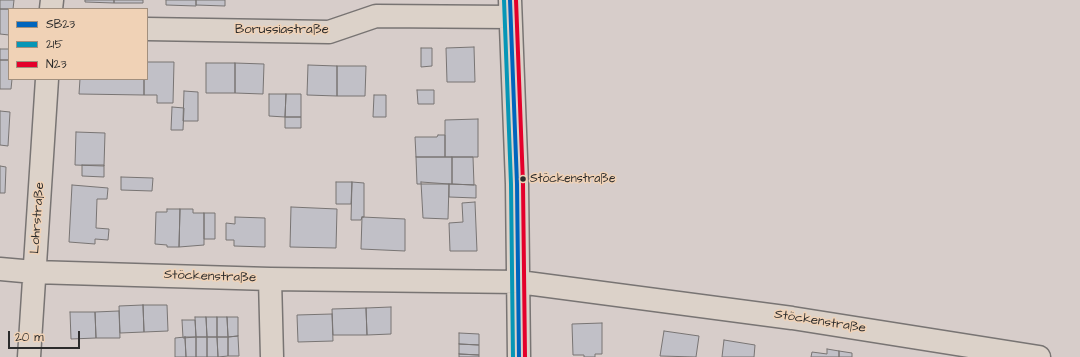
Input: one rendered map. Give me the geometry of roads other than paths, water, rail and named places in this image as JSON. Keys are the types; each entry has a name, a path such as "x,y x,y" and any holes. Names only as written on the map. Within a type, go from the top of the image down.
{"street":[{"name":"Borussiastraße","path":"148,29 329,32 376,16 510,8"},
{"path":"510,8 519,282 519,357"},
{"name":"Lohrstraße","path":"29,357 47,80"},
{"name":"Stöckenstraße","path":"0,269 34,272 270,279 519,282 792,318 1039,357"},
{"path":"270,279 272,357"}],"place":[{"name":"Stöckenstraße","path":"523,179"}]}
